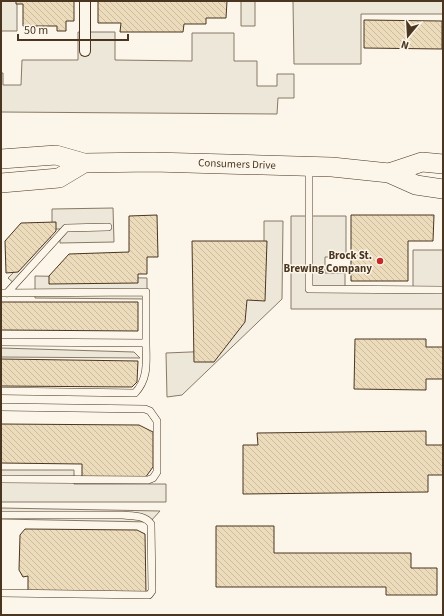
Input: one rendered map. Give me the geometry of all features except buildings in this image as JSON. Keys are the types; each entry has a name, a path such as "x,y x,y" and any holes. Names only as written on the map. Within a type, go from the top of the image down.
{"main road":[{"name":"Consumers Drive","path":"1,159 56,155 84,163 153,162 309,167 389,173 416,185 443,188"},
{"name":"Consumers Drive","path":"389,173 422,162 443,164"},
{"path":"1,183 59,178 84,163"}],"street":[{"path":"85,1 85,51"}],"lane":[{"path":"309,167 309,289 443,290"},
{"path":"4,293 66,228 108,227"},
{"path":"1,391 135,393 140,387 145,376 146,292 4,293"},
{"path":"1,342 146,343"},
{"path":"1,407 144,409 150,411 157,421 157,472 153,478 148,480 1,479"},
{"path":"1,515 123,515 148,519 151,524 152,591 149,595 1,593"}],"shaded area":[{"path":"1,1 17,1 17,31 1,31"},
{"path":"241,1 255,1 255,26 241,26"},
{"path":"293,1 443,1 443,14 361,14 361,64 294,64"},
{"path":"78,32 115,32 115,60 192,61 192,33 234,33 234,61 257,61 257,86 277,86 277,74 294,74 294,98 278,98 277,114 1,112 1,73 3,73 3,85 21,85 22,60 78,60"},
{"path":"113,208 114,242 60,243 60,229 52,229 52,209"},
{"path":"291,216 346,216 346,257 325,257 325,273 345,273 345,291 413,292 413,250 443,250 443,309 291,309"},
{"path":"264,221 283,221 282,299 182,395 167,397 166,353 214,351 245,293 264,293"},
{"path":"49,236 56,243 16,285 8,278"},
{"path":"35,276 147,278 147,299 35,298"},
{"path":"1,348 134,352 140,358 1,357"},
{"path":"1,470 74,470 74,484 166,484 166,502 1,502"},
{"path":"1,508 160,511 150,522 1,519"}],"place":[{"name":"Brock St. Brewing Company","path":"380,261"}]}
